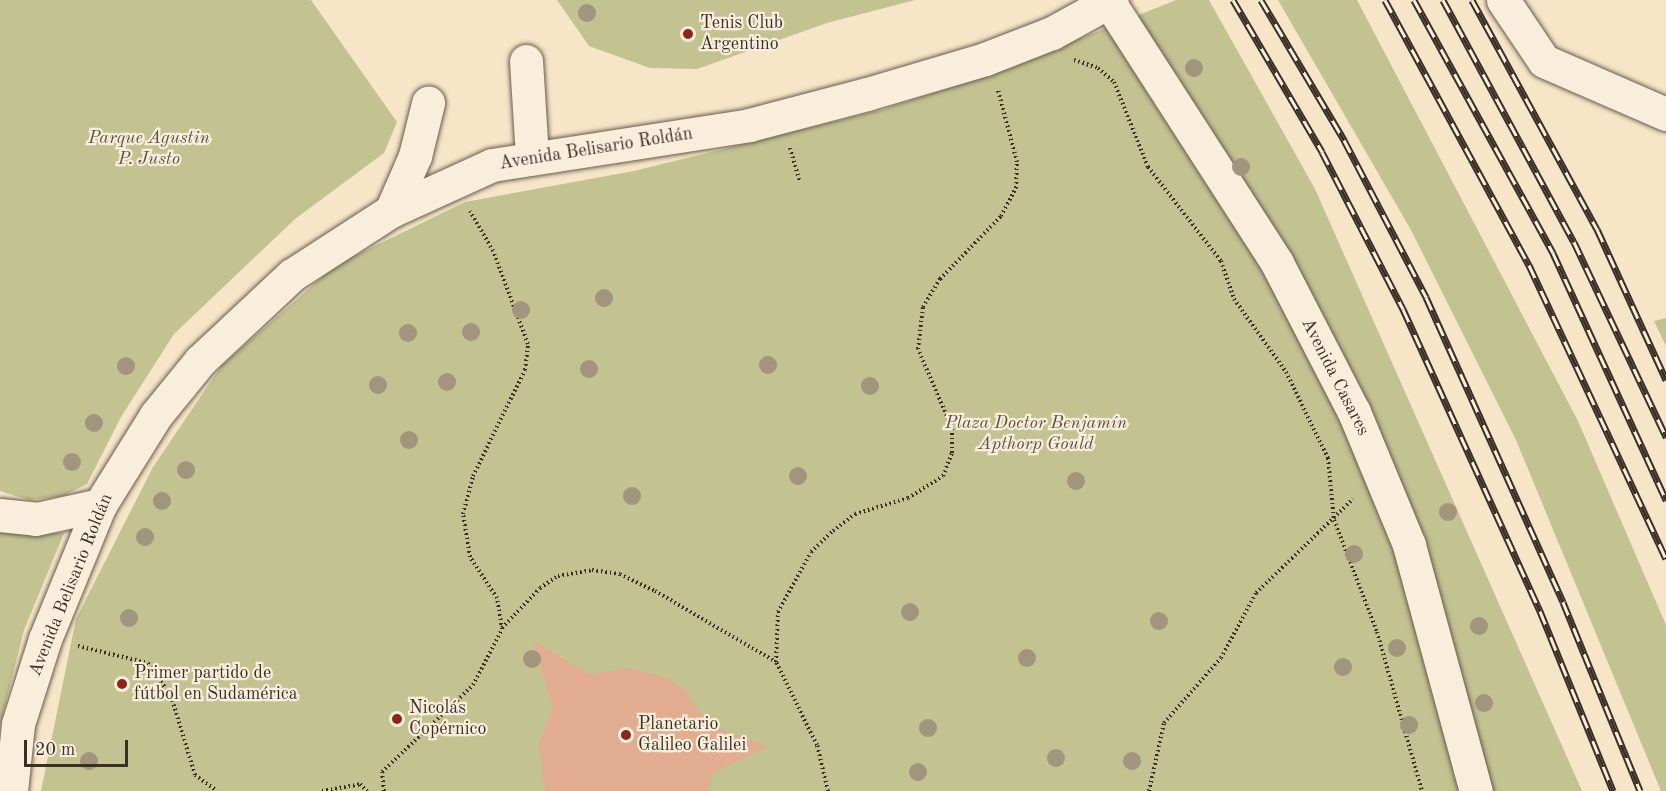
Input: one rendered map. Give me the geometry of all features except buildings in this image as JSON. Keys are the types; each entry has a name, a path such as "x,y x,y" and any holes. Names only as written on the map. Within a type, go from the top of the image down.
{"street":[{"path":"1503,0 1544,61 1666,114"},
{"name":"Avenida Belisario Roldán","path":"11,791 18,724 45,639 100,505 156,415 200,361 292,275 391,212 456,180 532,156 749,125 985,59 1052,33 1110,1"},
{"name":"Avenida Casares","path":"1110,1 1277,263 1380,469 1434,626 1476,791"},
{"path":"526,61 532,156"},
{"path":"391,212 415,156 428,103"},
{"path":"0,515 36,519 100,505"}],"path":[{"path":"828,791 817,745 776,662 777,612 811,552 855,514 908,498 944,476 952,453 952,428 918,349 923,307 940,279 1000,216 1016,188 1017,162 998,92 985,59"},
{"path":"1068,59 1098,68 1114,82 1148,167 1221,261 1234,299 1286,372 1328,458 1334,520 1377,632 1398,722 1422,791"},
{"path":"998,92 1005,85"},
{"path":"456,180 493,251 528,344 525,370 473,476 463,514 470,557 497,598 502,629"},
{"path":"1149,791 1164,723 1221,658 1256,593 1334,520 1380,469"},
{"path":"384,791 382,771 473,685 502,629 540,588 558,576 592,570 620,574 655,591 776,662"},
{"path":"45,639 148,663 171,696 195,775 217,791"},
{"path":"322,791 360,784 367,791"}],"green space":[{"name":"Parque Agustin P. Justo","path":"0,0 311,0 397,122 384,153 295,219 174,334 121,417 87,484 63,496 29,500 0,491"},
{"name":"Tenis Club Argentino","path":"557,0 915,0 827,23 697,69 650,68 589,46"},
{"name":"Plaza Doctor Benjamín Apthorp Gould","path":"1176,0 1209,0 1315,189 1582,791 41,791 76,619 153,467 222,365 336,265 465,202 634,171 881,110 992,74"},
{"path":"1278,0 1357,0 1578,421 1666,625 1666,791 1661,791 1516,440 1411,230"},
{"path":"1666,318 1666,346 1654,321"},
{"path":"0,533 64,533 24,630 0,726"}],"railway":[{"path":"1233,0 1322,152 1403,309 1540,611 1613,791"},
{"path":"1261,0 1344,140 1426,297 1563,602 1640,791"},
{"path":"1385,0 1529,265 1666,559"},
{"path":"1414,0 1553,253 1666,500"},
{"path":"1443,0 1574,242 1666,437"},
{"path":"1472,0 1597,229 1666,380"}],"place":[{"name":"Tenis Club Argentino","path":"688,34"},
{"name":"Primer partido de fútbol en Sudamérica","path":"122,684"},
{"name":"Nicolás Copérnico","path":"397,719"},
{"name":"Planetario Galileo Galilei","path":"626,735"}]}
